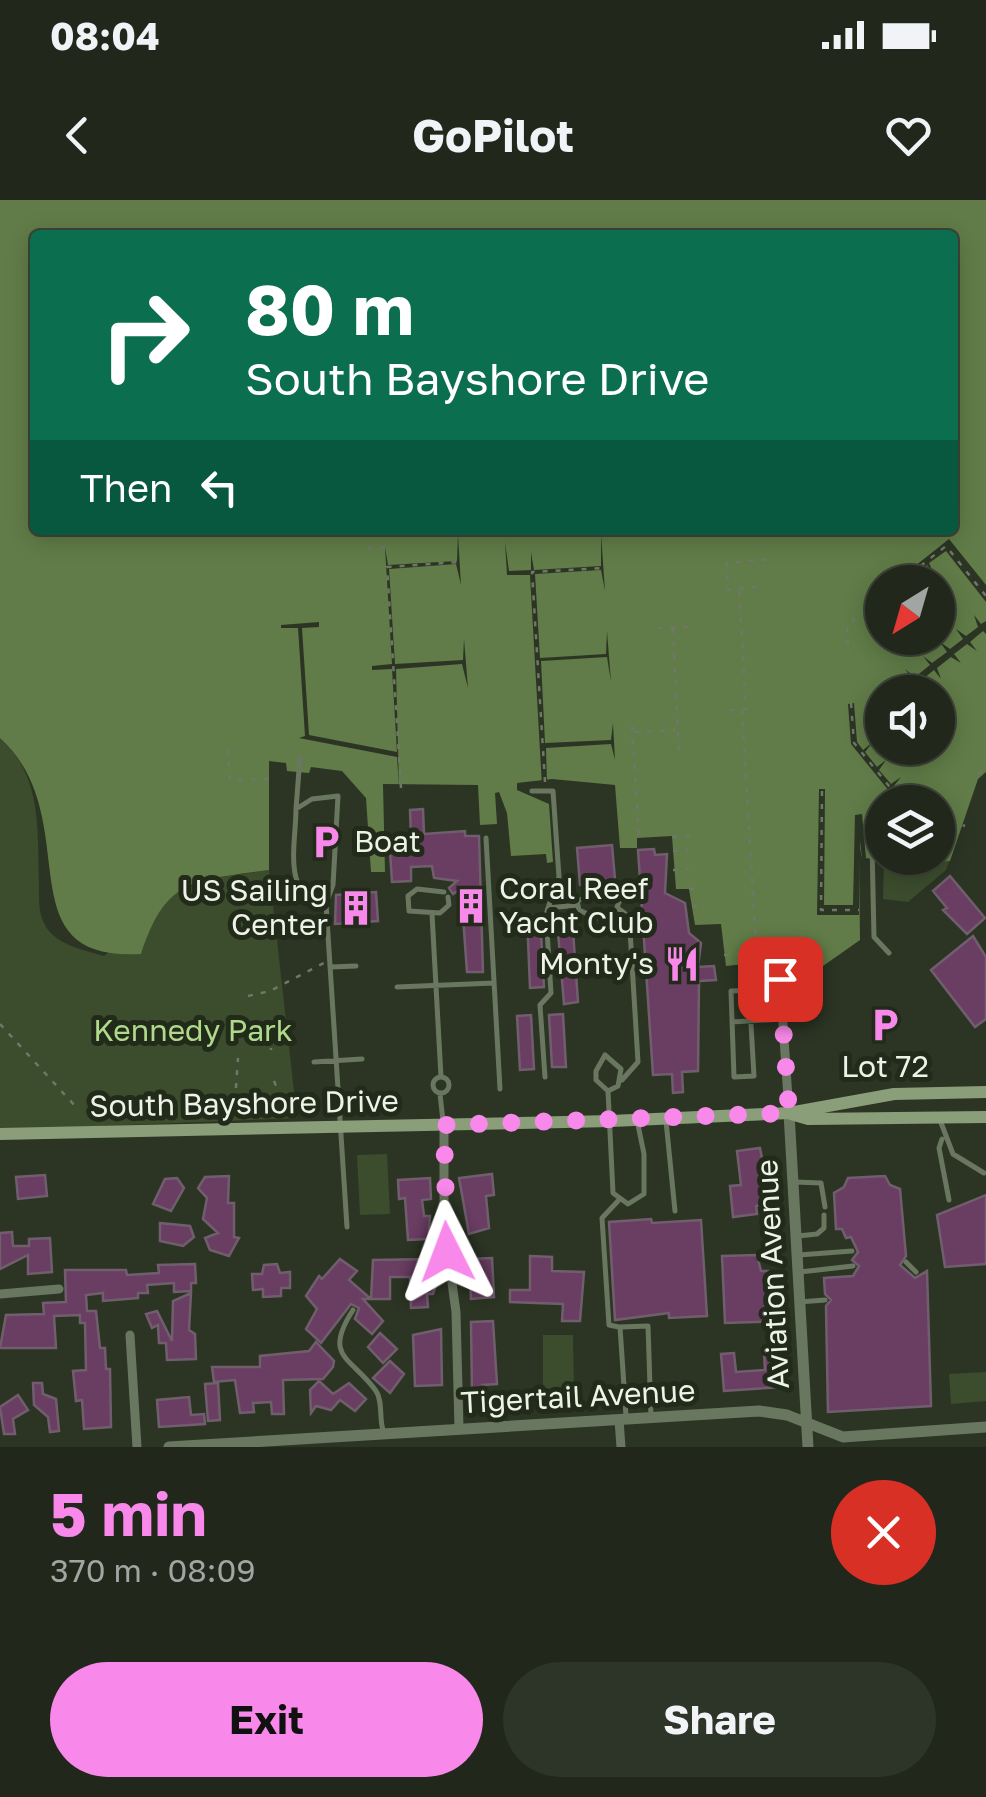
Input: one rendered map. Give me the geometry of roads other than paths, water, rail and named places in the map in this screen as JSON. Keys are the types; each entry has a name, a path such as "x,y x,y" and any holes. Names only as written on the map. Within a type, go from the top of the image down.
{"main road":[{"name":"South Bayshore Drive","path":"0,1134 637,1120 789,1113 894,1094 986,1092"},
{"name":"South Bayshore Drive","path":"789,1113 808,1119 986,1117"}],"street":[{"name":"Aviation Avenue","path":"780,984 808,1447"},
{"path":"444,1125 444,1225 456,1312 458,1429"},
{"path":"0,1294 59,1289"},
{"path":"130,1335 137,1447"},
{"name":"Tigertail Avenue","path":"169,1447 767,1411 849,1437 986,1427"},
{"path":"621,1447 622,1419"},
{"path":"424,1431 425,1446"}],"lane":[{"path":"300,757 295,884 304,898 326,904"},
{"path":"532,791 552,791 560,877 548,908 551,993 540,1005 545,1077"},
{"path":"296,809 312,798 338,796 333,885 326,904 346,1226"},
{"path":"486,838 500,1088"},
{"path":"873,875 874,937 889,953"},
{"path":"417,889 446,894 446,910 432,914 410,911 408,896 417,889"},
{"path":"578,906 582,896 600,892 614,895 630,930 638,1062 608,1091"},
{"path":"548,908 578,906"},
{"path":"578,906 585,915 596,918 606,918 619,909"},
{"path":"432,914 440,1077 449,1086 440,1094"},
{"path":"330,964 356,966"},
{"path":"397,986 494,983"},
{"path":"750,990 754,1076 734,1077 731,991 780,984"},
{"path":"732,1022 783,1020"},
{"path":"620,1082 622,1069 605,1055 596,1070 596,1080 608,1091 613,1194 628,1204 644,1194 644,1154 637,1120"},
{"path":"314,1062 362,1059"},
{"path":"440,1077 432,1085 440,1094 444,1125"},
{"path":"939,1117 943,1137 953,1154 984,1173"},
{"path":"666,1118 675,1211"},
{"path":"943,1137 939,1148 948,1200"},
{"path":"792,1182 821,1183 824,1207"},
{"path":"618,1200 602,1218 609,1325 648,1326 652,1417"},
{"path":"795,1236 817,1234 824,1228 824,1215"},
{"path":"796,1255 852,1251"},
{"path":"906,1262 916,1272"},
{"path":"797,1273 853,1266"},
{"path":"799,1302 826,1300"},
{"path":"352,1310 338,1337 343,1359 377,1392 384,1433"},
{"path":"620,1327 622,1419"}],"place":[{"name":"Boat","path":"326,842"},
{"name":"Coral Reef Yacht Club","path":"471,906"},
{"name":"US Sailing Center","path":"356,908"},
{"name":"Monty's","path":"682,964"},
{"name":"Lot 72","path":"885,1025"}],"park label":[{"name":"Kennedy Park","path":"193,1031"}]}
